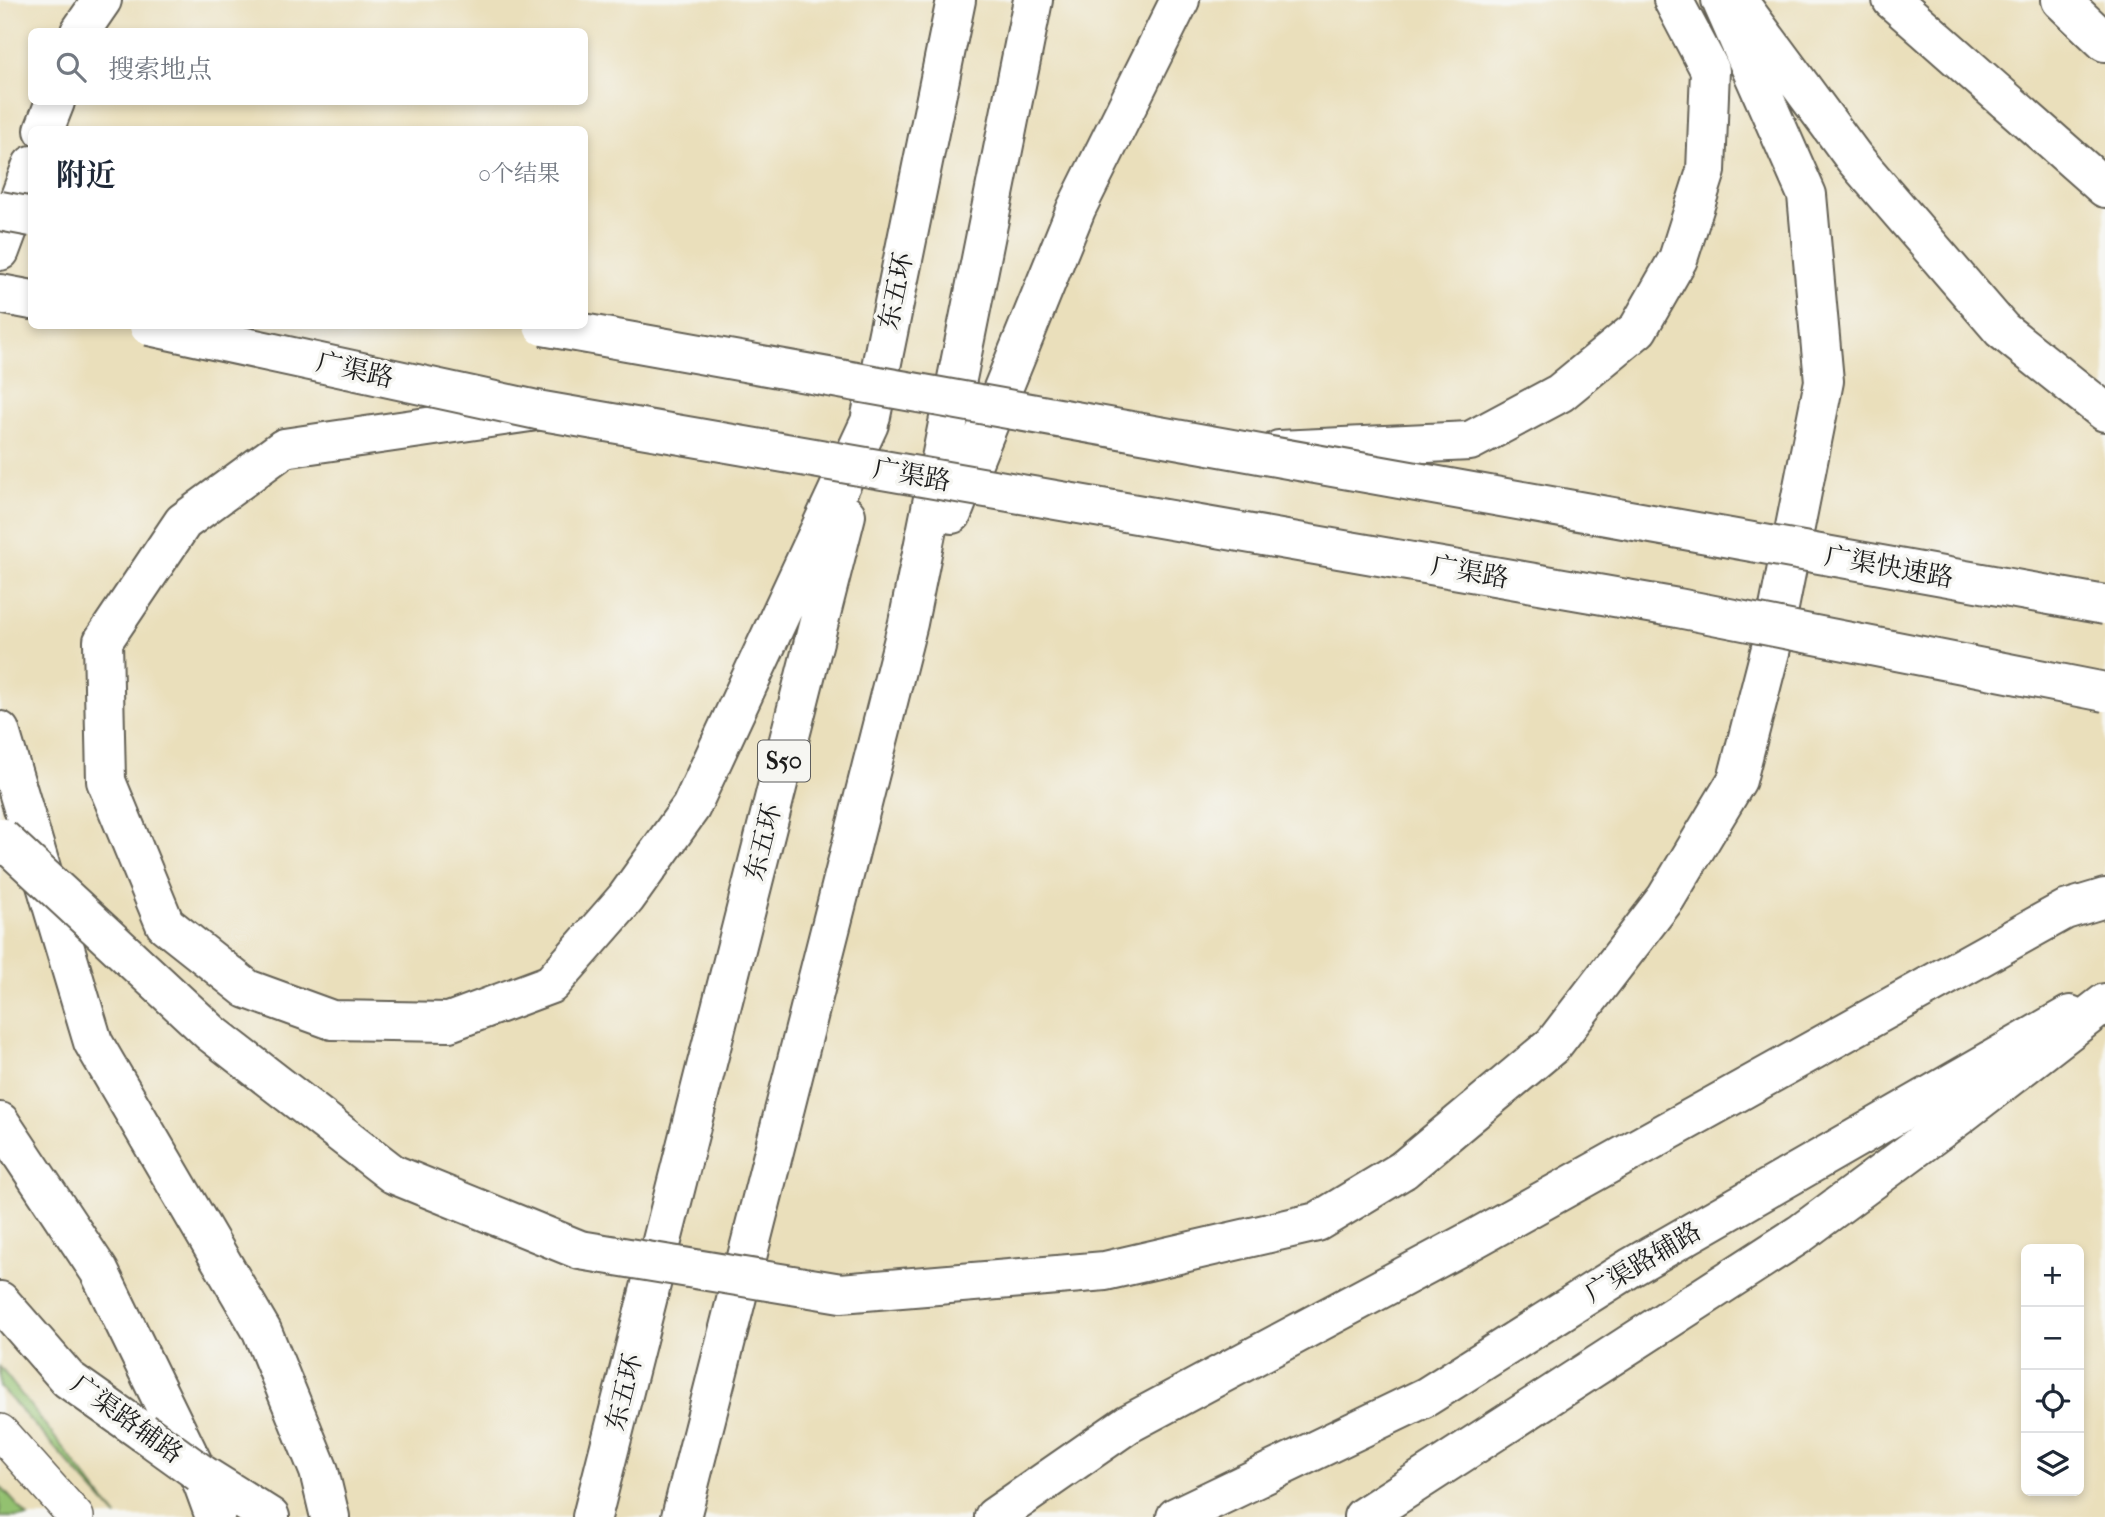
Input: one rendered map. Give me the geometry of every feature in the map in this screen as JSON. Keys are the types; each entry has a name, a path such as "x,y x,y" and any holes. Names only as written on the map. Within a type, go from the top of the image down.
{"main road":[{"path":"83,28 102,0"},
{"name":"东五环","path":"592,1517 869,424 956,0"},
{"path":"681,1517 908,623 1033,0"},
{"path":"908,623 1076,209 1180,0"},
{"path":"559,329 1239,451 1470,441 1559,393 1638,329 1678,259 1706,171 1710,70 1673,0"},
{"path":"0,837 211,1033 393,1174 580,1250 841,1293 1105,1271 1317,1222 1402,1170 1553,1045 1666,898 1737,780 1771,648 1824,382 1807,195 1721,0"},
{"path":"1737,0 1854,158 2002,330 2105,412"},
{"path":"1892,0 2105,188"},
{"path":"2061,0 2105,42"},
{"path":"46,126 54,105"},
{"path":"0,251 28,176"},
{"path":"0,211 28,216"},
{"path":"0,294 28,299"},
{"name":"广渠路","path":"163,329 537,411 1678,608 2105,692"},
{"path":"537,411 284,448 183,522 103,641 106,781 165,924 247,989 332,1020 449,1022 551,984 626,898 691,807 869,424"},
{"name":"广渠快速路","path":"1239,451 2105,605"},
{"path":"0,731 93,1042 262,1331 319,1471 330,1517"},
{"path":"994,1517 1128,1424 1476,1238 2065,910 2105,898"},
{"name":"广渠路辅路","path":"1176,1517 1426,1397 1630,1268 2105,995"},
{"path":"1363,1517 1800,1234 2105,1003"},
{"path":"0,1122 99,1271 203,1484 215,1517"},
{"name":"广渠路辅路","path":"0,1301 68,1378 200,1473 270,1517"}],"street":[{"path":"0,1432 76,1517"}],"green space":[{"path":"0,1367 117,1517 0,1387"},
{"path":"0,1486 28,1517 0,1517"}]}
